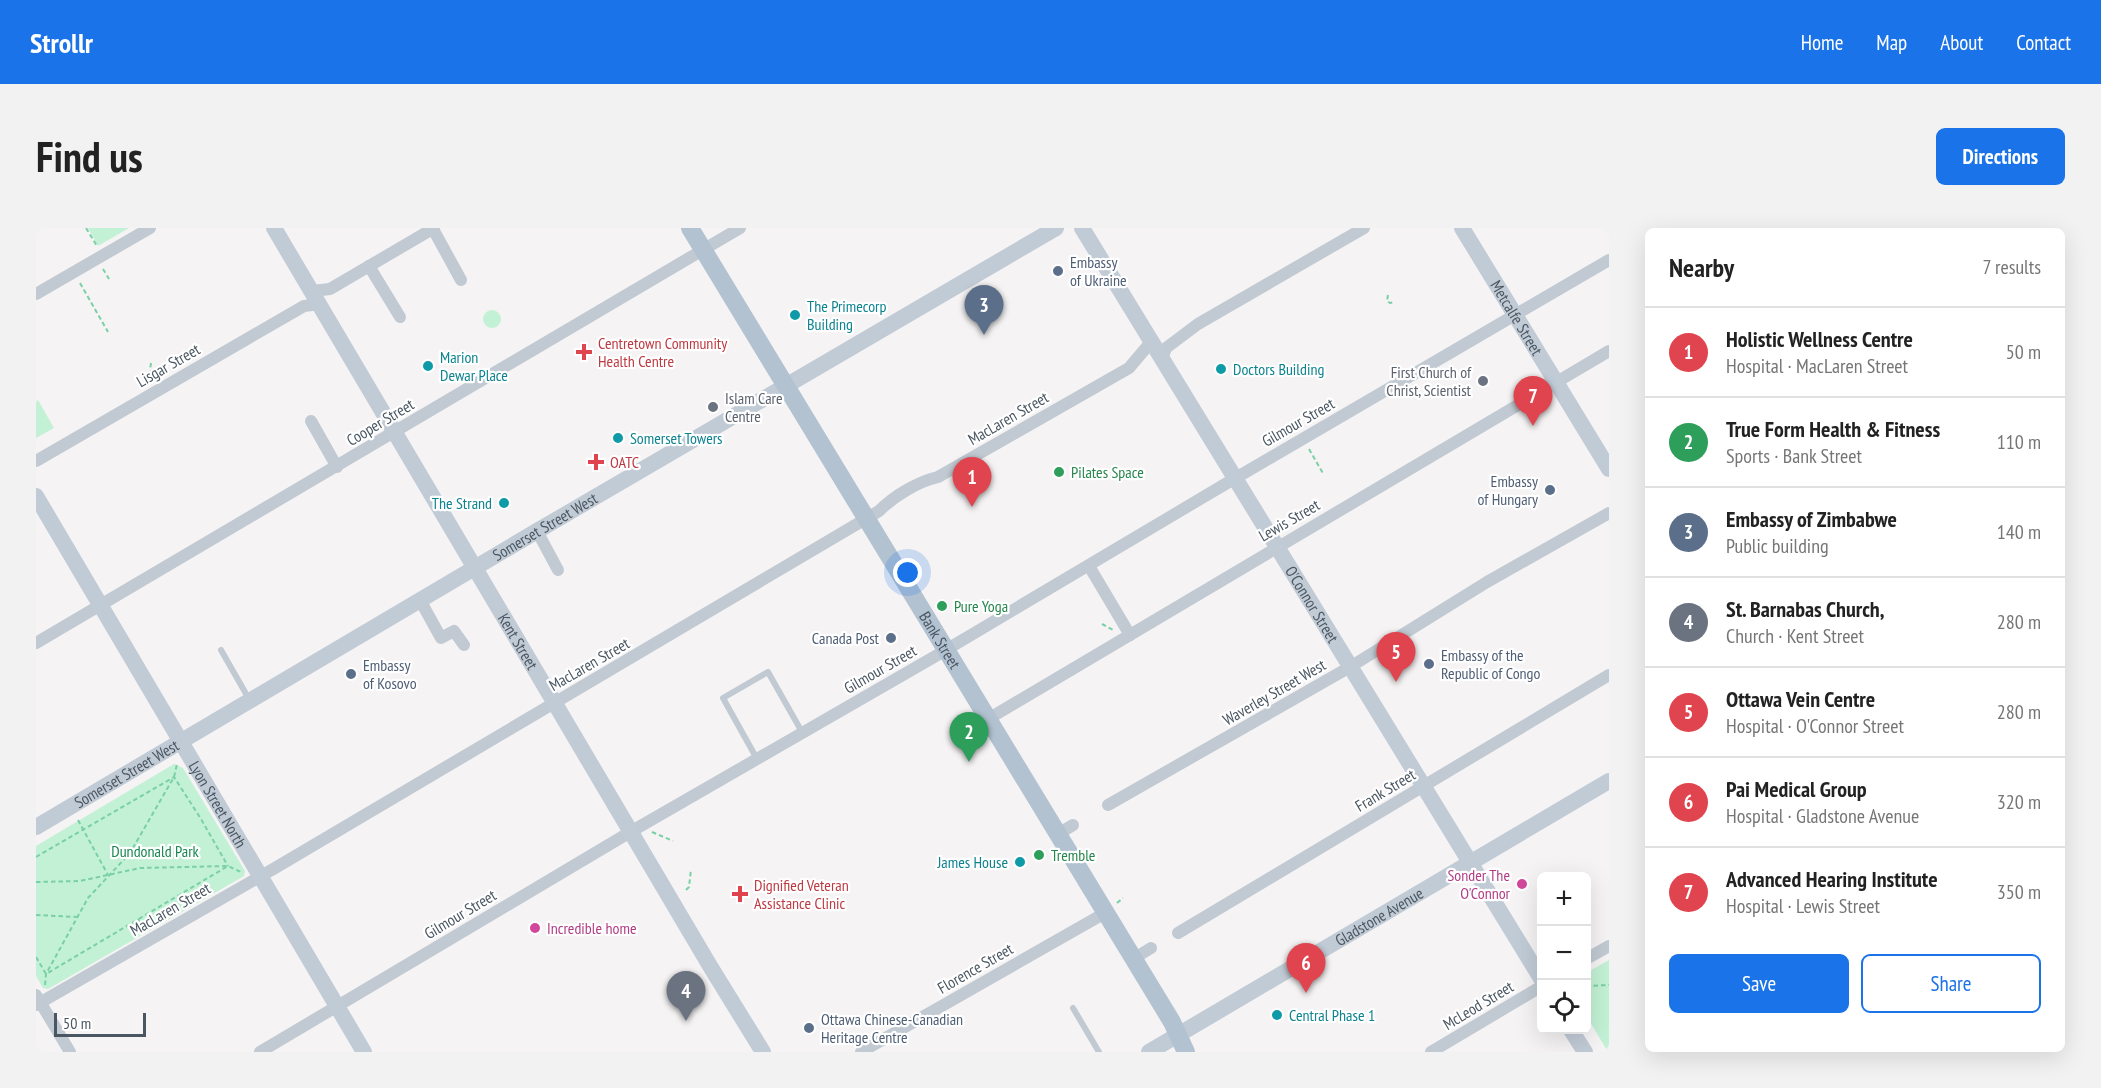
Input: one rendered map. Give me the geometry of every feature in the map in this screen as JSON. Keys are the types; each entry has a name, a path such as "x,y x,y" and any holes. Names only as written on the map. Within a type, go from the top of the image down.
{"main road":[{"name":"Kent Street","path":"274,228 763,1052"},
{"name":"Bank Street","path":"690,228 945,651 988,719 1065,830 1111,908 1133,959 1179,1034 1186,1052"},
{"name":"Somerset Street West","path":"36,827 475,567 1056,228"},
{"name":"O'Connor Street","path":"1082,228 1537,972"},
{"name":"Metcalfe Street","path":"1462,228 1609,469"},
{"name":"Lyon Street North","path":"36,496 180,742 253,875 364,1052"},
{"name":"Gladstone Avenue","path":"1149,1052 1609,781"},
{"path":"1574,1034 1585,1052"}],"street":[{"path":"36,294 150,228"},
{"path":"433,228 461,280"},
{"name":"Lisgar Street","path":"36,461 304,306 433,228"},
{"name":"Cooper Street","path":"36,643 740,228"},
{"path":"1161,359 1166,348 1198,324 1364,228"},
{"name":"Gilmour Street","path":"260,1052 632,831 945,651 1235,478 1609,260"},
{"path":"369,266 400,317"},
{"name":"MacLaren Street","path":"39,999 555,702 879,511 889,501 926,480 938,477 1129,368 1151,342"},
{"name":"Lewis Street","path":"988,719 1124,634 1277,547 1609,351"},
{"path":"311,421 337,467"},
{"name":"Waverley Street West","path":"1108,806 1350,667 1487,582 1609,513"},
{"path":"537,531 558,570"},
{"path":"1089,566 1124,634"},
{"path":"420,600 441,638 453,631 464,645"},
{"name":"Frank Street","path":"1178,933 1609,675"},
{"name":"Florence Street","path":"861,1052 1111,908"},
{"path":"1591,957 1609,946"},
{"path":"1133,959 1151,948"},
{"name":"McLeod Street","path":"1431,1052 1537,989"},
{"path":"39,999 70,1052"}],"lane":[{"path":"221,650 250,700"},
{"path":"757,759 723,698 768,672 802,733"},
{"path":"1073,1008 1100,1052"}],"path":[{"path":"86,228 102,256"},
{"path":"74,272 108,332"},
{"path":"106,274 109,279"},
{"path":"1388,295 1387,301 1394,302"},
{"path":"151,363 150,370 161,388"},
{"path":"1303,439 1324,475"},
{"path":"1102,624 1124,634"},
{"path":"39,999 46,974 88,898 130,853 174,777 177,761"},
{"path":"174,777 228,866"},
{"path":"36,857 174,777"},
{"path":"201,819 207,816"},
{"path":"78,820 108,875"},
{"path":"652,832 673,841"},
{"path":"46,974 228,866"},
{"path":"36,882 80,881 140,868 228,866 253,875"},
{"path":"686,890 691,869"},
{"path":"1111,908 1123,898"},
{"path":"782,899 786,909"},
{"path":"36,915 77,917"},
{"path":"138,920 146,934"},
{"path":"36,957 46,974"},
{"path":"1591,986 1609,985"}],"green space":[{"path":"88,228 129,228 98,246"},
{"path":"492,310 498,313 501,319 498,325 492,328 486,325 483,319 486,313"},
{"path":"38,400 54,428 36,438 36,402"},
{"name":"Dundonald Park","path":"174,764 183,768 245,871 244,876 48,989 43,988 36,976 36,846"},
{"path":"1609,960 1609,1052 1591,1024 1591,970"}],"place":[{"name":"Embassy of Ukraine","path":"1058,271"},
{"name":"The Primecorp Building","path":"795,315"},
{"name":"Embassy of Zimbabwe","path":"984,335"},
{"name":"Centretown Community Health Centre","path":"584,352"},
{"name":"Marion Dewar Place","path":"428,366"},
{"name":"Doctors Building","path":"1221,369"},
{"name":"First Church of Christ, Scientist","path":"1483,381"},
{"name":"Islam Care Centre","path":"713,407"},
{"name":"Advanced Hearing Institute","path":"1533,426"},
{"name":"Somerset Towers","path":"618,438"},
{"name":"OATC","path":"596,462"},
{"name":"Pilates Space","path":"1059,472"},
{"name":"Embassy of Hungary","path":"1550,490"},
{"name":"The Strand","path":"504,503"},
{"name":"Holistic Wellness Centre","path":"972,507"},
{"name":"Pure Yoga","path":"942,606"},
{"name":"Canada Post","path":"891,638"},
{"name":"Embassy of the Republic of Congo","path":"1429,664"},
{"name":"Embassy of Kosovo","path":"351,674"},
{"name":"Ottawa Vein Centre","path":"1396,682"},
{"name":"True Form Health & Fitness","path":"969,762"},
{"name":"Tremble","path":"1039,855"},
{"name":"James House","path":"1020,862"},
{"name":"Sonder The O'Connor","path":"1522,884"},
{"name":"Dignified Veteran Assistance Clinic","path":"740,894"},
{"name":"Incredible home","path":"535,928"},
{"name":"Pai Medical Group","path":"1306,993"},
{"name":"Central Phase 1","path":"1277,1015"},
{"name":"St. Barnabas Church,","path":"686,1021"},
{"name":"Ottawa Chinese-Canadian Heritage Centre","path":"809,1028"}]}
